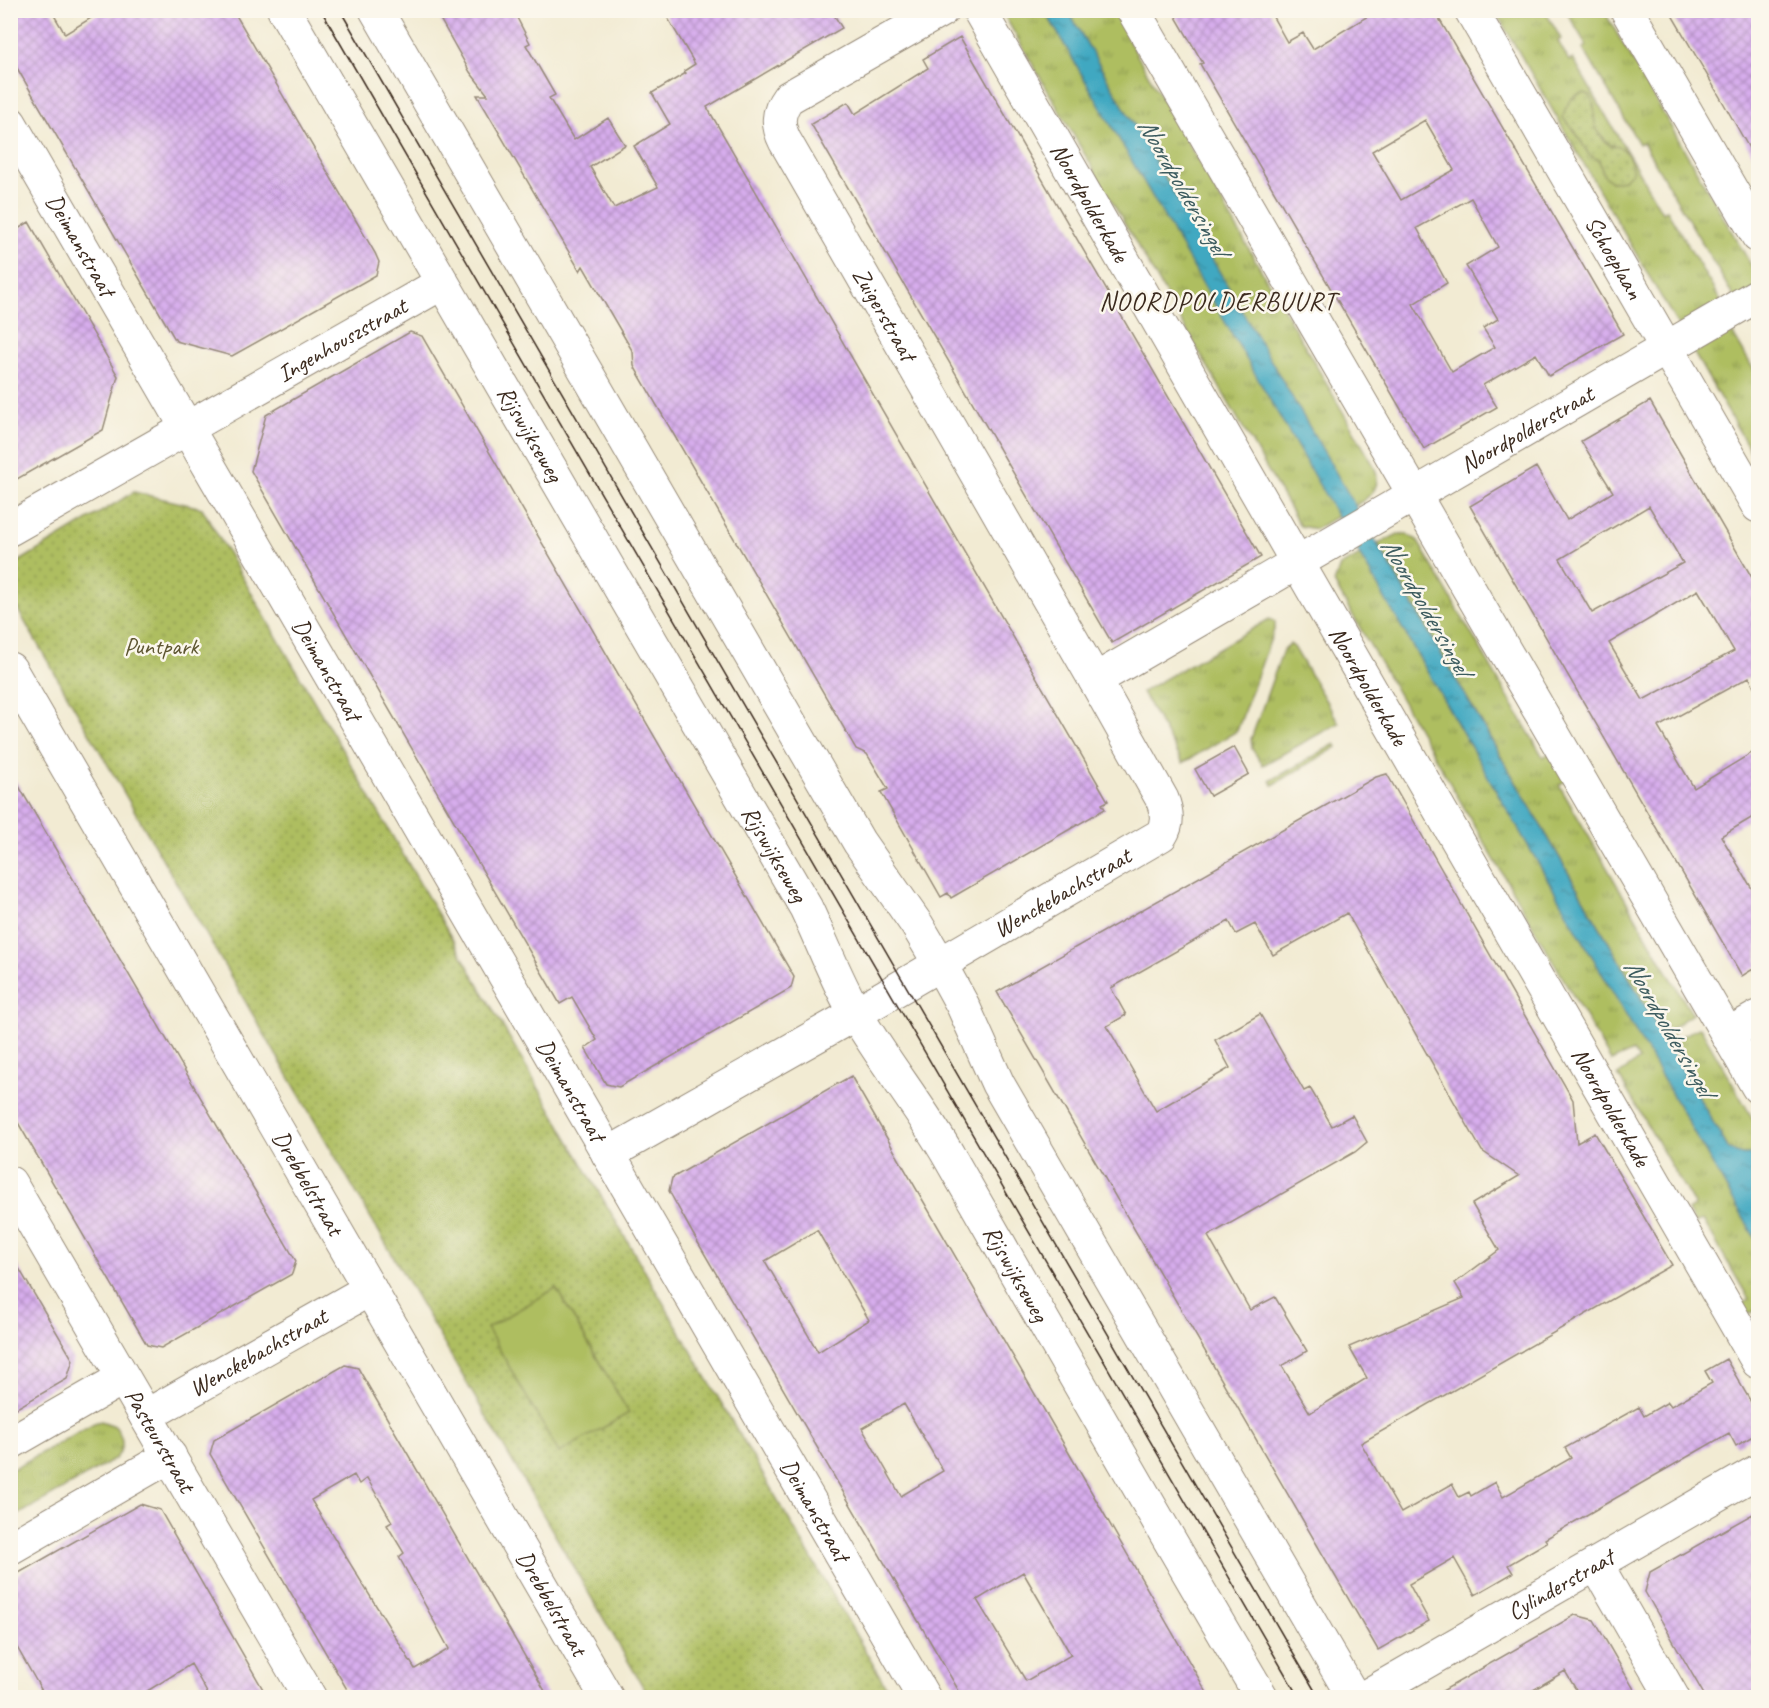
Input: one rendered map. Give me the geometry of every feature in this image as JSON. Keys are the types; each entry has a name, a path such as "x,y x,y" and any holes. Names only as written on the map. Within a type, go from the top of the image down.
{"street":[{"name":"Rijswijkseweg","path":"284,10 430,289 806,908 855,1013 885,1062 930,1124 1262,1698"},
{"path":"376,10 859,842 917,925 940,964 963,1006 998,1083 1354,1698"},
{"name":"Zuigerstraat","path":"942,10 788,98 781,108 779,127 790,151 1095,680"},
{"name":"Noordpolderkade","path":"979,10 1758,1362"},
{"path":"1133,10 1758,1087"},
{"name":"Schoeplaan","path":"1471,10 1758,506"},
{"path":"1627,10 1758,236"},
{"name":"Deimanstraat","path":"10,123 924,1698"},
{"name":"Ingenhouszstraat","path":"10,529 430,289"},
{"name":"Noordpolderstraat","path":"1297,562 1758,295"},
{"path":"1095,680 1297,562"},
{"name":"Drebbelstraat","path":"10,669 607,1698"},
{"name":"Wenckebachstraat","path":"608,1154 1161,835 1165,829 1167,814 1162,799 1095,680"},
{"path":"1727,1035 1758,1017"},
{"name":"Pasteurstraat","path":"10,1183 310,1698"},
{"name":"Wenckebachstraat","path":"146,1416 370,1289"},
{"path":"10,1443 123,1378"},
{"path":"10,1548 170,1456"},
{"name":"Cylinderstraat","path":"1363,1698 1758,1471"},
{"path":"1596,1564 1673,1698"}],"green space":[{"path":"1012,11 1045,11 1338,516 1316,529 1300,526 1004,15"},
{"path":"1068,11 1123,11 1138,36 1129,41 1374,466 1377,480 1374,490 1355,506"},
{"path":"1495,11 1545,11 1561,39 1558,41 1569,61 1573,59 1662,212 1667,210 1724,307 1681,331","holes":["1576,95 1590,96 1594,108 1594,124 1613,152 1623,180 1611,182 1603,174 1599,160 1589,155 1575,131 1565,120 1564,113 1571,99"]},
{"path":"1566,11 1604,11 1758,277 1758,288 1736,301 1643,142 1639,144 1583,48 1587,46"},
{"path":"1585,93 1593,100 1594,121 1601,137 1608,144 1623,149 1629,158 1632,172 1623,180 1611,182 1603,174 1599,160 1589,155 1575,131 1563,118 1570,101"},
{"path":"1729,327 1758,377 1758,464 1691,348"},
{"name":"Puntpark","path":"134,492 202,508 892,1697 649,1697 11,598 10,567"},
{"path":"1398,534 1408,535 1417,540 1543,757 1553,752 1568,779 1559,785 1692,1014 1670,1029 1676,1039 1700,1027 1758,1128 1754,1139 1758,1146 1758,1153 1742,1155 1728,1148 1378,544"},
{"path":"1360,555 1758,1243 1758,1317 1755,1311 1746,1315 1740,1305 1749,1299 1703,1220 1695,1224 1688,1211 1695,1206 1618,1075 1639,1060 1633,1051 1611,1061 1334,583 1340,566"},
{"path":"1269,619 1275,622 1275,627 1237,731 1183,763 1142,692"},
{"path":"1290,644 1294,647 1339,723 1263,765 1252,749 1251,739 1283,650"},
{"path":"1335,744 1337,747 1273,785 1270,781"},
{"path":"556,1288 629,1413 559,1453 487,1328"},
{"path":"101,1421 115,1426 120,1435 122,1447 115,1459 11,1519 11,1470"}],"water":[{"path":"1045,11 1068,11 1728,1148 1742,1155 1758,1153 1758,1243"}],"building":[{"path":"10,10 51,10 65,34 104,10 107,10 111,16 121,10 233,10 375,253 379,262 376,275 232,356 176,341 10,56"},
{"path":"435,10 513,10 530,43 526,45 555,95 549,98 574,140 608,118 625,145 590,167 614,208 658,187 634,146 670,124 652,93 686,73 684,71 695,64 663,10 831,10 842,28 707,107 1108,801 1102,804 1105,809 951,898 948,893 941,897 881,792 888,789 867,754 856,749 634,366 633,352 583,266 580,271 477,95 488,95 470,72"},
{"path":"1172,10 1269,10 1287,42 1303,33 1313,49 1378,10 1434,10 1623,334 1549,376 1536,354 1483,385 1497,407 1424,449 1200,64 1203,63","holes":["1425,120 1454,170 1401,200 1372,151","1471,198 1498,247 1466,266 1498,319 1483,328 1495,347 1452,372 1413,304 1447,283 1417,228"]},
{"path":"1669,10 1758,10 1758,164 1724,104"},
{"path":"960,37 1261,557 1112,643 811,124 848,102 855,114 928,68 923,59"},
{"path":"29,222 118,376 103,430 10,483 10,234"},
{"path":"410,332 422,336 794,977 791,988 619,1087 606,1084 585,1048 597,1040 572,997 560,1004 251,471 266,415"},
{"path":"1650,401 1758,588 1758,694 1749,677 1658,727 1694,788 1758,749 1758,814 1721,836 1758,899 1758,966 1742,976 1470,506 1536,467 1567,520 1613,492 1581,441","holes":["1649,506 1683,563 1592,613 1560,559","1698,590 1734,651 1643,700 1609,643"]},
{"path":"1234,747 1249,774 1210,796 1195,769"},
{"path":"10,771 296,1261 292,1274 161,1348 147,1345 10,1109"},
{"path":"1387,774 1573,1100 1577,1143 1595,1133 1672,1265 1361,1443 1401,1513 1452,1484 1459,1497 1469,1492 1471,1496 1495,1482 1503,1497 1571,1458 1565,1448 1639,1407 1644,1416 1668,1402 1671,1406 1712,1383 1705,1371 1726,1359 1758,1414 1758,1433 1736,1446 1729,1433 1545,1539 1547,1542 1508,1565 1513,1573 1475,1595 1454,1558 1409,1584 1429,1621 1378,1650 997,992 1376,777","holes":["1347,913 1482,1151 1519,1176 1472,1204 1499,1250 1455,1283 1464,1298 1349,1347 1367,1378 1310,1413 1282,1366 1307,1351 1275,1297 1250,1310 1208,1236 1355,1152 1367,1142 1352,1115 1332,1126 1310,1088 1304,1091 1260,1014 1215,1040 1230,1068 1156,1111 1107,1026 1126,1015 1111,988 1229,921 1236,934 1255,924 1273,955"]},
{"path":"851,1076 1210,1698 963,1698 693,1234 669,1191 672,1178","holes":["817,1230 869,1320 818,1352 765,1261","904,1404 943,1471 901,1496 862,1428","1023,1572 1071,1655 1026,1681 977,1600"]},
{"path":"10,1253 73,1360 67,1379 10,1412"},
{"path":"345,1365 358,1368 549,1698 352,1698 210,1454 214,1440","holes":["354,1475 359,1484 367,1478 392,1522 387,1525 404,1553 399,1557 449,1649 415,1669 311,1500"]},
{"path":"140,1504 160,1510 268,1698 210,1698 191,1664 136,1698 46,1698 10,1635 10,1578"},
{"path":"1758,1511 1758,1698 1706,1698 1645,1592 1650,1572"},
{"path":"1575,1615 1594,1620 1639,1698 1581,1698 1565,1671 1520,1698 1430,1698"}],"tram line":[{"path":"321,10 1299,1698"},
{"path":"340,10 1319,1698"}],"district":[{"name":"NOORDPOLDERBUURT","path":"1218,301"}],"water label":[{"name":"Noordpoldersingel","path":"1183,186"},
{"name":"Noordpoldersingel","path":"1426,606"},
{"name":"Noordpoldersingel","path":"1669,1027"}]}
